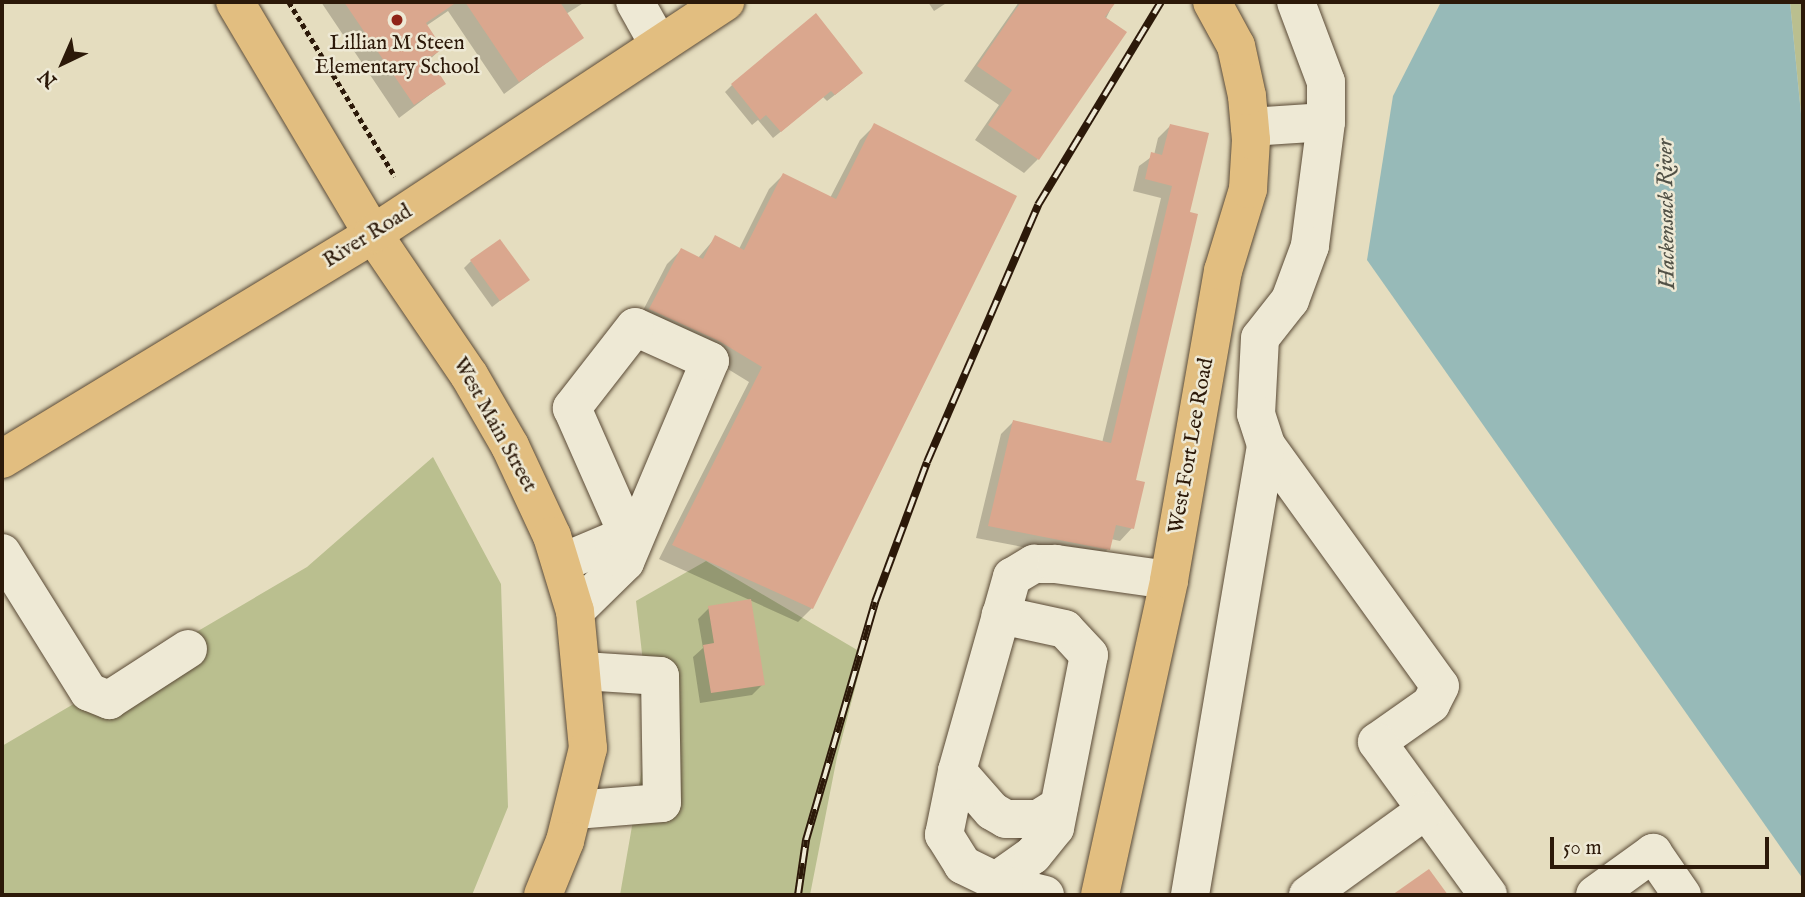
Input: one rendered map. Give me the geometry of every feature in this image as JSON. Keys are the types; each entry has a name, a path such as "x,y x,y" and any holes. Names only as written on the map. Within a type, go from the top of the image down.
{"main road":[{"name":"West Main Street","path":"235,2 373,234 469,375 510,446 561,563 575,611 583,671 588,748 575,810 543,895"},
{"name":"River Road","path":"2,459 373,234 726,2"},
{"name":"West Fort Lee Road","path":"1100,895 1169,580 1223,271 1248,189 1250,127 1237,47 1212,2"}],"lane":[{"path":"635,2 660,45"},
{"path":"1296,2 1326,82 1325,122 1310,246 1290,300 1260,338 1256,414 1266,444 1440,686 1431,704 1377,742 1488,895"},
{"path":"1250,127 1325,122"},
{"path":"575,611 625,562 631,542 710,361 635,327 572,408 631,542"},
{"path":"1190,895 1266,444"},
{"path":"561,563 613,541 631,542"},
{"path":"2,554 89,692 108,700 188,649"},
{"path":"1045,895 996,881 963,865 944,835 957,771 1012,578 1034,564 1169,580"},
{"path":"996,881 1041,846 1055,828 1088,655 1065,629 1001,615"},
{"path":"575,810 662,803 660,676 583,671"},
{"path":"957,771 992,811 1006,819 1038,819 1059,806"},
{"path":"1308,895 1426,810"},
{"path":"1595,895 1653,853 1682,895"}],"path":[{"path":"289,2 393,178 404,171"}],"green space":[{"path":"1790,2 1803,2 1803,134"},
{"path":"433,457 501,584 508,807 472,895 2,895 2,746 307,567"},
{"path":"706,561 864,654 837,757 810,895 620,895 650,723 636,601"}],"water":[{"name":"Hackensack River","path":"1441,2 1790,2 1803,134 1803,879 1367,260 1393,96"}],"building":[{"path":"344,2 457,2 426,23 443,49 429,58 446,84 414,105"},
{"path":"465,2 560,2 584,38 519,82"},
{"path":"1021,2 1116,2 1105,17 1127,32 1039,160 988,125 1012,90 977,66"},
{"path":"816,13 863,73 835,95 831,91 781,132 766,115 760,120 731,84"},
{"path":"874,123 1017,196 813,609 672,545 762,367 719,341 649,309 681,248 703,259 715,235 744,250 783,173 836,199"},
{"path":"1170,124 1209,133 1190,212 1198,214 1136,480 1145,482 1134,529 1116,525 1110,550 988,526 1013,420 1111,443 1172,186 1145,179 1151,152 1162,155"},
{"path":"500,239 530,280 500,301 470,260"},
{"path":"751,599 765,685 711,693 703,645 714,643 708,606"},
{"path":"1429,869 1448,895 1392,895"}],"railway":[{"path":"798,895 806,840 875,602 927,462 1038,205 1161,2"}],"place":[{"name":"Lillian M Steen Elementary School","path":"397,20"}]}
